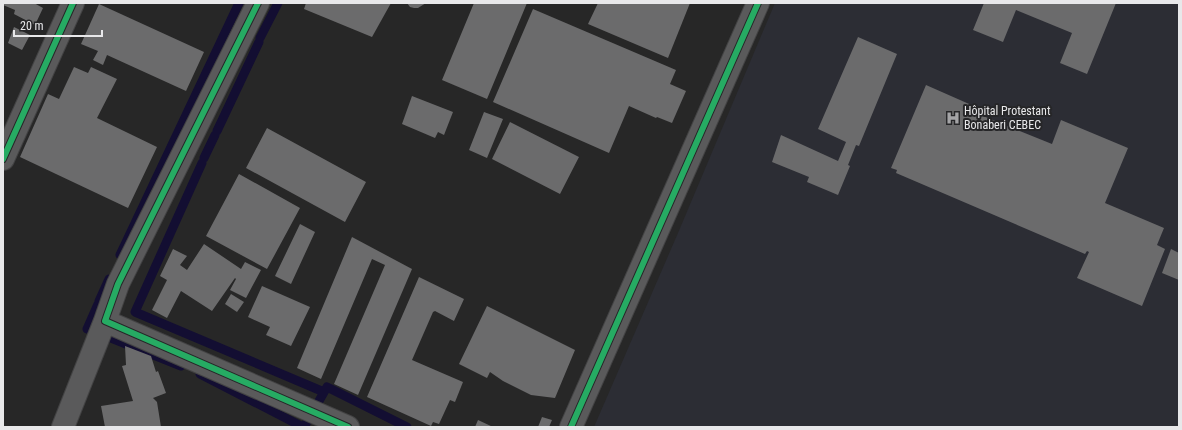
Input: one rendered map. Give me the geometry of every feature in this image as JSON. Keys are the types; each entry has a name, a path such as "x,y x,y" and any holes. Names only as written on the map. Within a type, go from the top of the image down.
{"street":[{"path":"3,159 73,3"},
{"path":"63,427 118,284 258,3"},
{"path":"571,427 758,3"},
{"path":"105,321 348,427"}],"shaded area":[{"name":"Hôpital Protestant Bonaberi CEBEC","path":"775,3 1179,3 1179,427 594,427"}],"building":[{"path":"3,3 34,3 43,8 35,25 14,14 15,10 3,5"},
{"path":"306,3 391,3 372,37 304,9"},
{"path":"407,3 426,3 418,8 414,8 410,7"},
{"path":"474,3 527,3 487,99 442,80"},
{"path":"598,3 690,3 668,58 588,24"},
{"path":"984,3 1116,3 1087,74 1060,63 1072,33 1016,10 1003,42 973,30"},
{"path":"99,4 204,52 186,91 107,55 103,65 93,60 98,51 81,44"},
{"path":"533,9 676,70 670,84 686,91 672,123 657,117 656,118 629,106 609,153 493,102"},
{"path":"14,27 30,35 22,50 8,43"},
{"path":"858,37 897,54 859,146 856,145 848,165 850,166 838,195 807,182 809,177 772,162 781,135 838,161 846,142 818,129"},
{"path":"74,67 88,73 91,67 117,79 97,118 157,147 128,208 20,157 48,94 59,99"},
{"path":"926,85 985,111 983,116 1052,144 1061,120 1128,148 1105,203 1164,228 1157,245 1165,249 1142,306 1077,278 1089,252 1087,251 1085,254 896,173 897,170 891,168"},
{"path":"412,96 453,112 444,135 438,132 435,138 402,124"},
{"path":"484,112 503,119 487,158 469,150"},
{"path":"510,122 579,157 560,194 492,159"},
{"path":"267,128 366,182 345,222 246,168"},
{"path":"239,174 300,208 267,269 206,236"},
{"path":"300,224 315,232 291,284 275,276"},
{"path":"352,237 412,269 358,395 334,384 385,265 372,259 321,379 297,368"},
{"path":"204,244 241,269 245,262 261,270 246,298 230,290 236,279 235,278 212,311 181,291 167,318 152,310 167,280 160,276 173,249 187,256 180,265 187,270"},
{"path":"1171,249 1179,253 1179,280 1162,273"},
{"path":"419,277 464,299 454,321 435,311 433,312 412,360 463,382 455,402 450,400 439,424 433,422 431,426 367,397"},
{"path":"262,286 310,307 291,346 266,335 270,327 248,317"},
{"path":"231,294 244,302 237,312 225,304"},
{"path":"487,306 575,350 555,398 531,395 503,381 490,372 487,378 459,364"},
{"path":"125,346 151,356 156,372 158,371 166,393 153,398 157,402 161,427 105,427 101,406 133,401 122,366 126,365"},
{"path":"542,417 552,420 549,427 538,427"},
{"path":"478,420 493,427 475,427"}],"waterway":[{"path":"120,255 239,3"},
{"path":"260,38 278,3"},
{"path":"217,131 259,42"},
{"path":"204,158 215,135"},
{"path":"202,163 135,312 324,392"},
{"path":"99,301 109,279"},
{"path":"97,332 87,329 98,304"},
{"path":"101,334 181,366"},
{"path":"200,374 303,427"},
{"path":"304,427 327,387 407,427"}],"cycle path":[{"path":"3,159 73,3"},
{"path":"258,3 118,284 105,321 348,427"},
{"path":"571,427 758,3"}],"place":[{"name":"Hôpital Protestant Bonaberi CEBEC","path":"953,118"}]}
